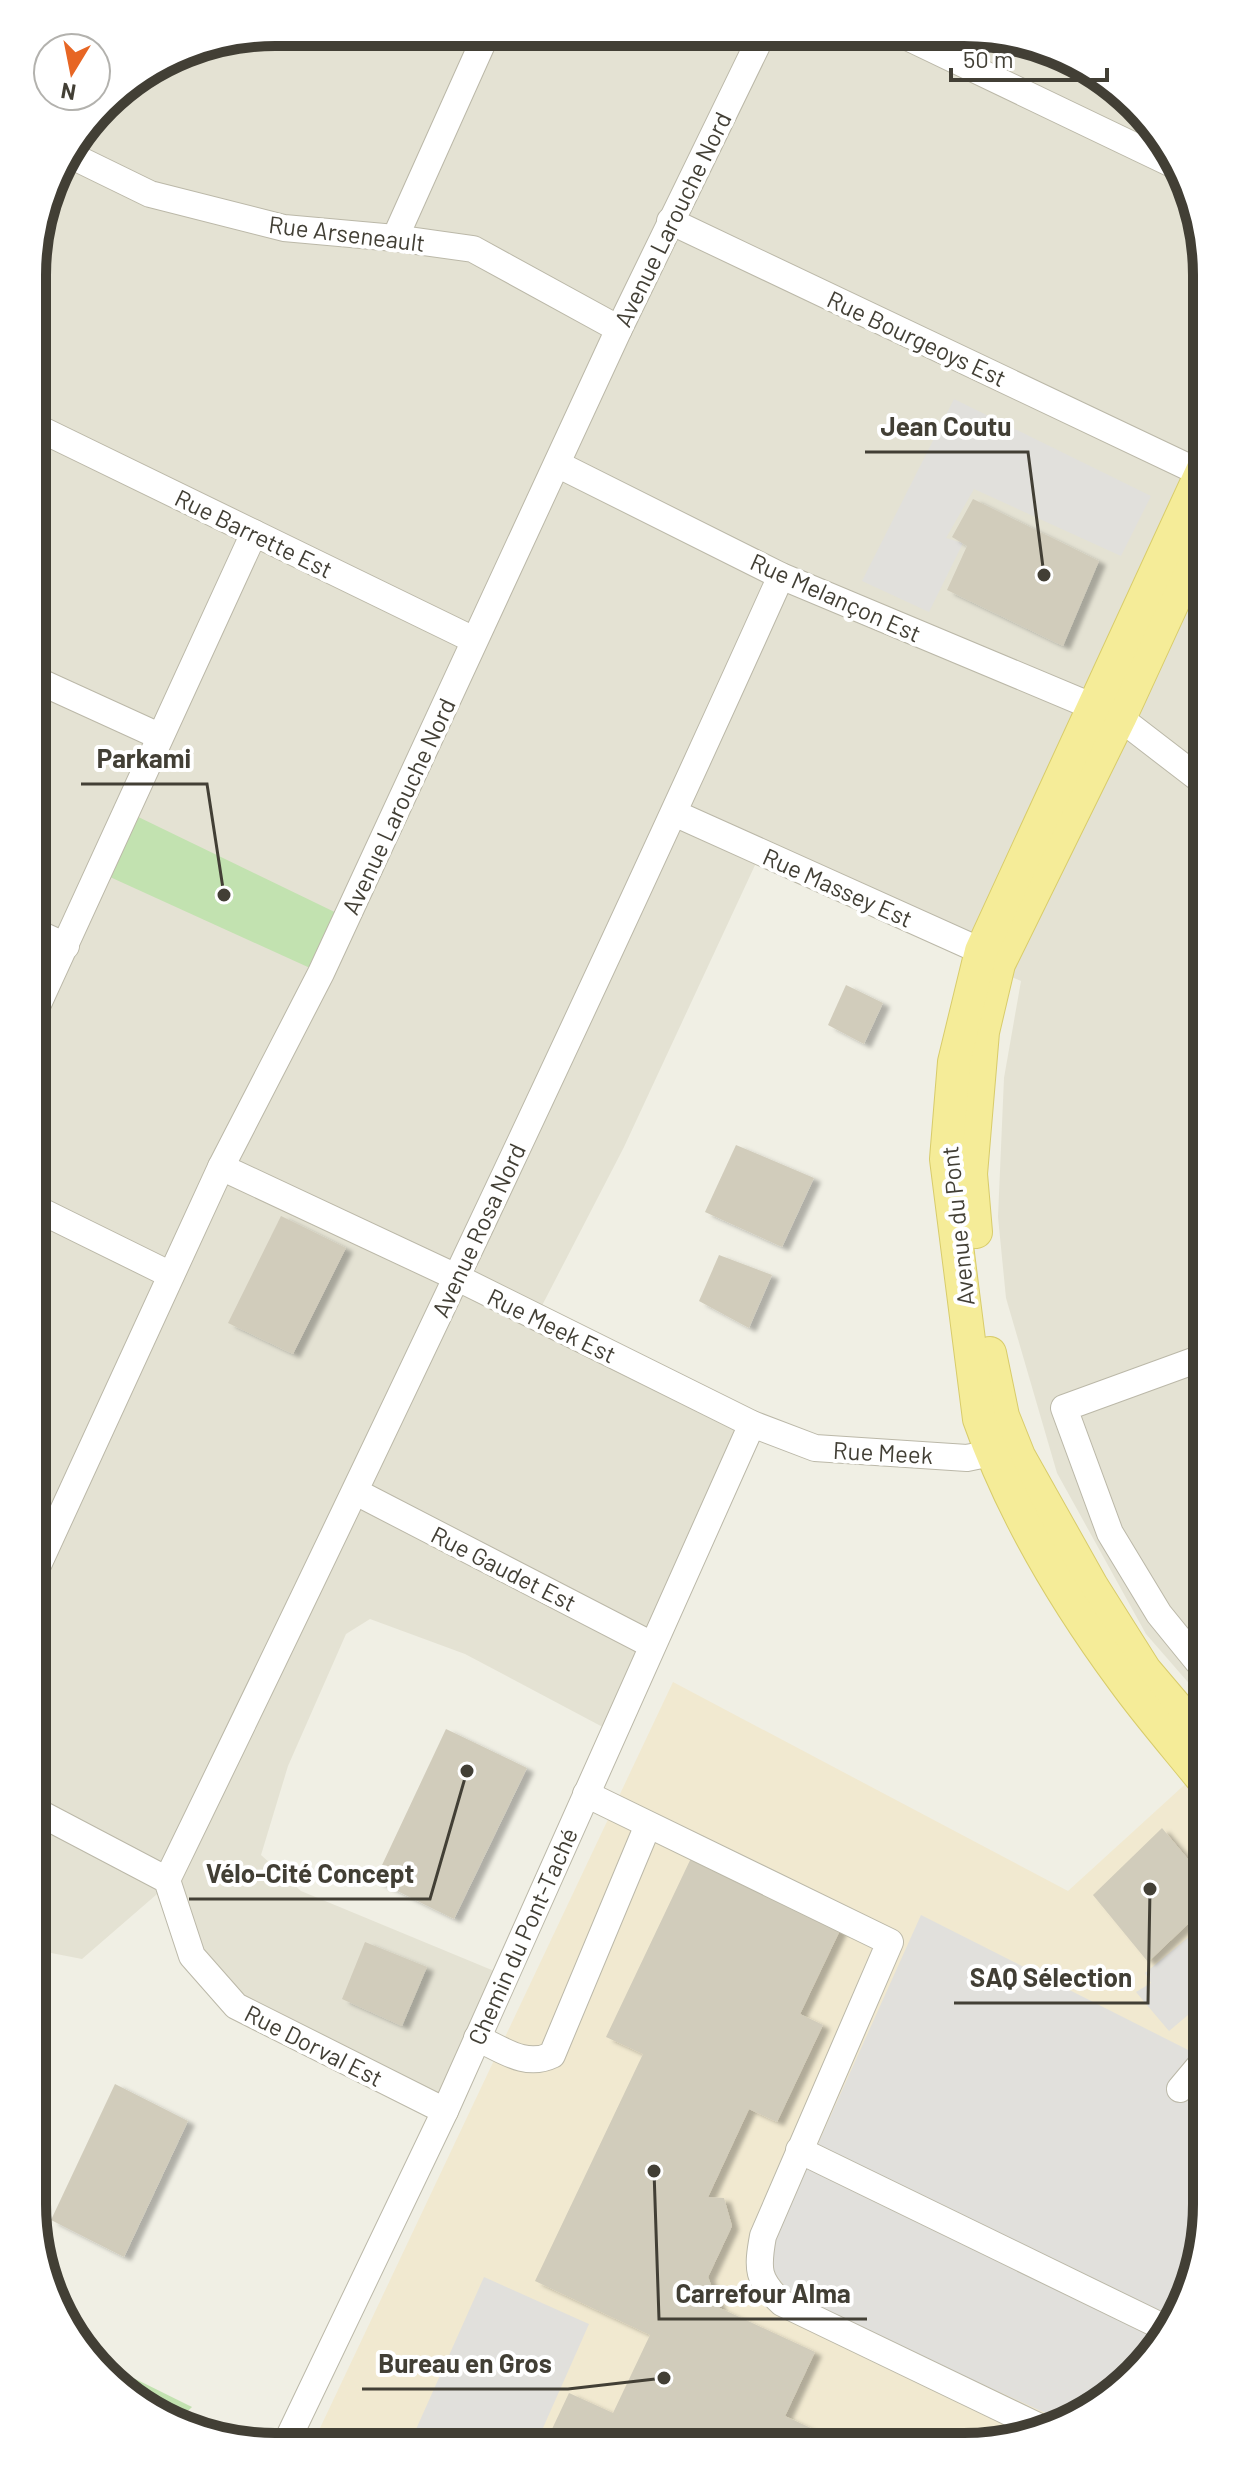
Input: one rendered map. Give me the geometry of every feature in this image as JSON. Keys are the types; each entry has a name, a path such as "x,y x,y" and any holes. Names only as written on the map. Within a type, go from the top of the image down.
{"main road":[{"name":"Avenue du Pont","path":"1107,713 1193,500"},
{"name":"Avenue du Pont","path":"1193,555 1107,713 990,958 971,1174 985,1326 1003,1416 1005,1455 1041,1557 1123,1680 1193,1768"},
{"name":"Avenue du Pont","path":"1005,1455 1145,1670 1193,1727"}],"street":[{"path":"395,238 481,46"},
{"name":"Avenue Larouche Nord","path":"46,1548 221,1167 327,959 619,329 757,46"},
{"path":"926,46 1160,158"},
{"name":"Rue Arseneault","path":"78,159 150,194 284,228 473,249 619,329"},
{"name":"Rue Bourgeoys Est","path":"670,221 1193,464"},
{"name":"Rue Barrette Est","path":"46,432 474,640"},
{"name":"Rue Melançon Est","path":"557,464 781,576 1107,713 1193,775"},
{"path":"46,988 254,533"},
{"name":"Avenue Rosa Nord","path":"167,1880 356,1492 674,813 781,576"},
{"path":"46,684 159,736"},
{"name":"Rue Massey Est","path":"674,813 990,958"},
{"path":"46,937 66,946"},
{"name":"Rue Meek Est","path":"221,1167 456,1277 752,1424"},
{"path":"46,1213 171,1275"},
{"path":"1193,1361 1064,1408 1110,1533 1159,1614 1193,1656"},
{"name":"Rue Meek","path":"752,1424 815,1448 967,1458 1005,1455"},
{"name":"Chemin du Pont-Taché","path":"291,2433 445,2111 752,1424"},
{"name":"Rue Gaudet Est","path":"356,1492 652,1645"},
{"path":"586,1794 890,1942 763,2236 758,2263 768,2290 782,2303 1031,2423"},
{"path":"46,1816 167,1880"},
{"path":"477,2038 523,2059 539,2061 552,2055 648,1825"},
{"name":"Rue Dorval Est","path":"167,1880 192,1956 236,2006 445,2111"},
{"path":"1180,2089 1193,2074"},
{"path":"799,2150 1158,2325"}],"shaded area":[{"path":"979,46 1037,58 1065,70 1115,103 1154,148 1181,202 1191,245 1193,1688 1146,1634 1057,1473 1006,1298 998,1217 1004,1078 1021,981 756,863 624,1147 533,1323 751,1427 614,1733 465,1654 370,1619 346,1634 288,1766 261,1855 301,1891 499,1973 440,2101 220,2001 164,1888 82,1959 46,1952 46,260 63,188 93,136 124,103 148,85 188,63 245,48"},
{"path":"954,399 1151,496 1121,556 974,489 946,538 963,543 929,612 862,581"},
{"path":"673,1682 1068,1891 1193,1777 1193,2219 1189,2248 1181,2277 1154,2331 1126,2366 1103,2386 1065,2409 1037,2421 1008,2429 964,2433 318,2433"},
{"path":"921,1915 1193,2052 1193,2219 1181,2277 1154,2331 1126,2366 1103,2386 1065,2409 1050,2415 796,2299 773,2272 772,2246"},
{"path":"1193,1934 1193,2011 1169,2031 1136,1992 1151,1983 1145,1973"},
{"path":"484,2277 589,2324 541,2433 414,2433"}],"green space":[{"path":"126,811 347,918 321,973 99,872"},
{"path":"119,2371 192,2407 184,2414 136,2386"}],"building":[{"path":"973,499 1099,561 1063,646 947,590 967,546 952,537"},
{"path":"846,985 883,1003 864,1044 828,1025"},
{"path":"736,1145 814,1178 782,1247 705,1212"},
{"path":"281,1216 346,1248 293,1354 228,1323"},
{"path":"719,1255 772,1275 749,1328 699,1301"},
{"path":"446,1729 527,1768 454,1919 375,1880"},
{"path":"1162,1828 1193,1865 1193,1919 1148,1962 1093,1895"},
{"path":"693,1854 843,1924 800,2014 823,2025 777,2122 749,2109 708,2197 724,2198 732,2226 708,2277 720,2308 815,2352 785,2416 821,2433 550,2433 569,2393 613,2413 650,2335 535,2281 643,2054 606,2037"},
{"path":"365,1942 427,1967 402,2026 342,1999"},
{"path":"115,2084 188,2121 124,2257 51,2220"}],"place":[{"name":"Jean Coutu","path":"1044,575"},
{"name":"Parkami","path":"224,895"},
{"name":"Vélo-Cité Concept","path":"467,1771"},
{"name":"SAQ Sélection","path":"1150,1889"},
{"name":"Carrefour Alma","path":"654,2171"},
{"name":"Bureau en Gros","path":"664,2378"}]}
